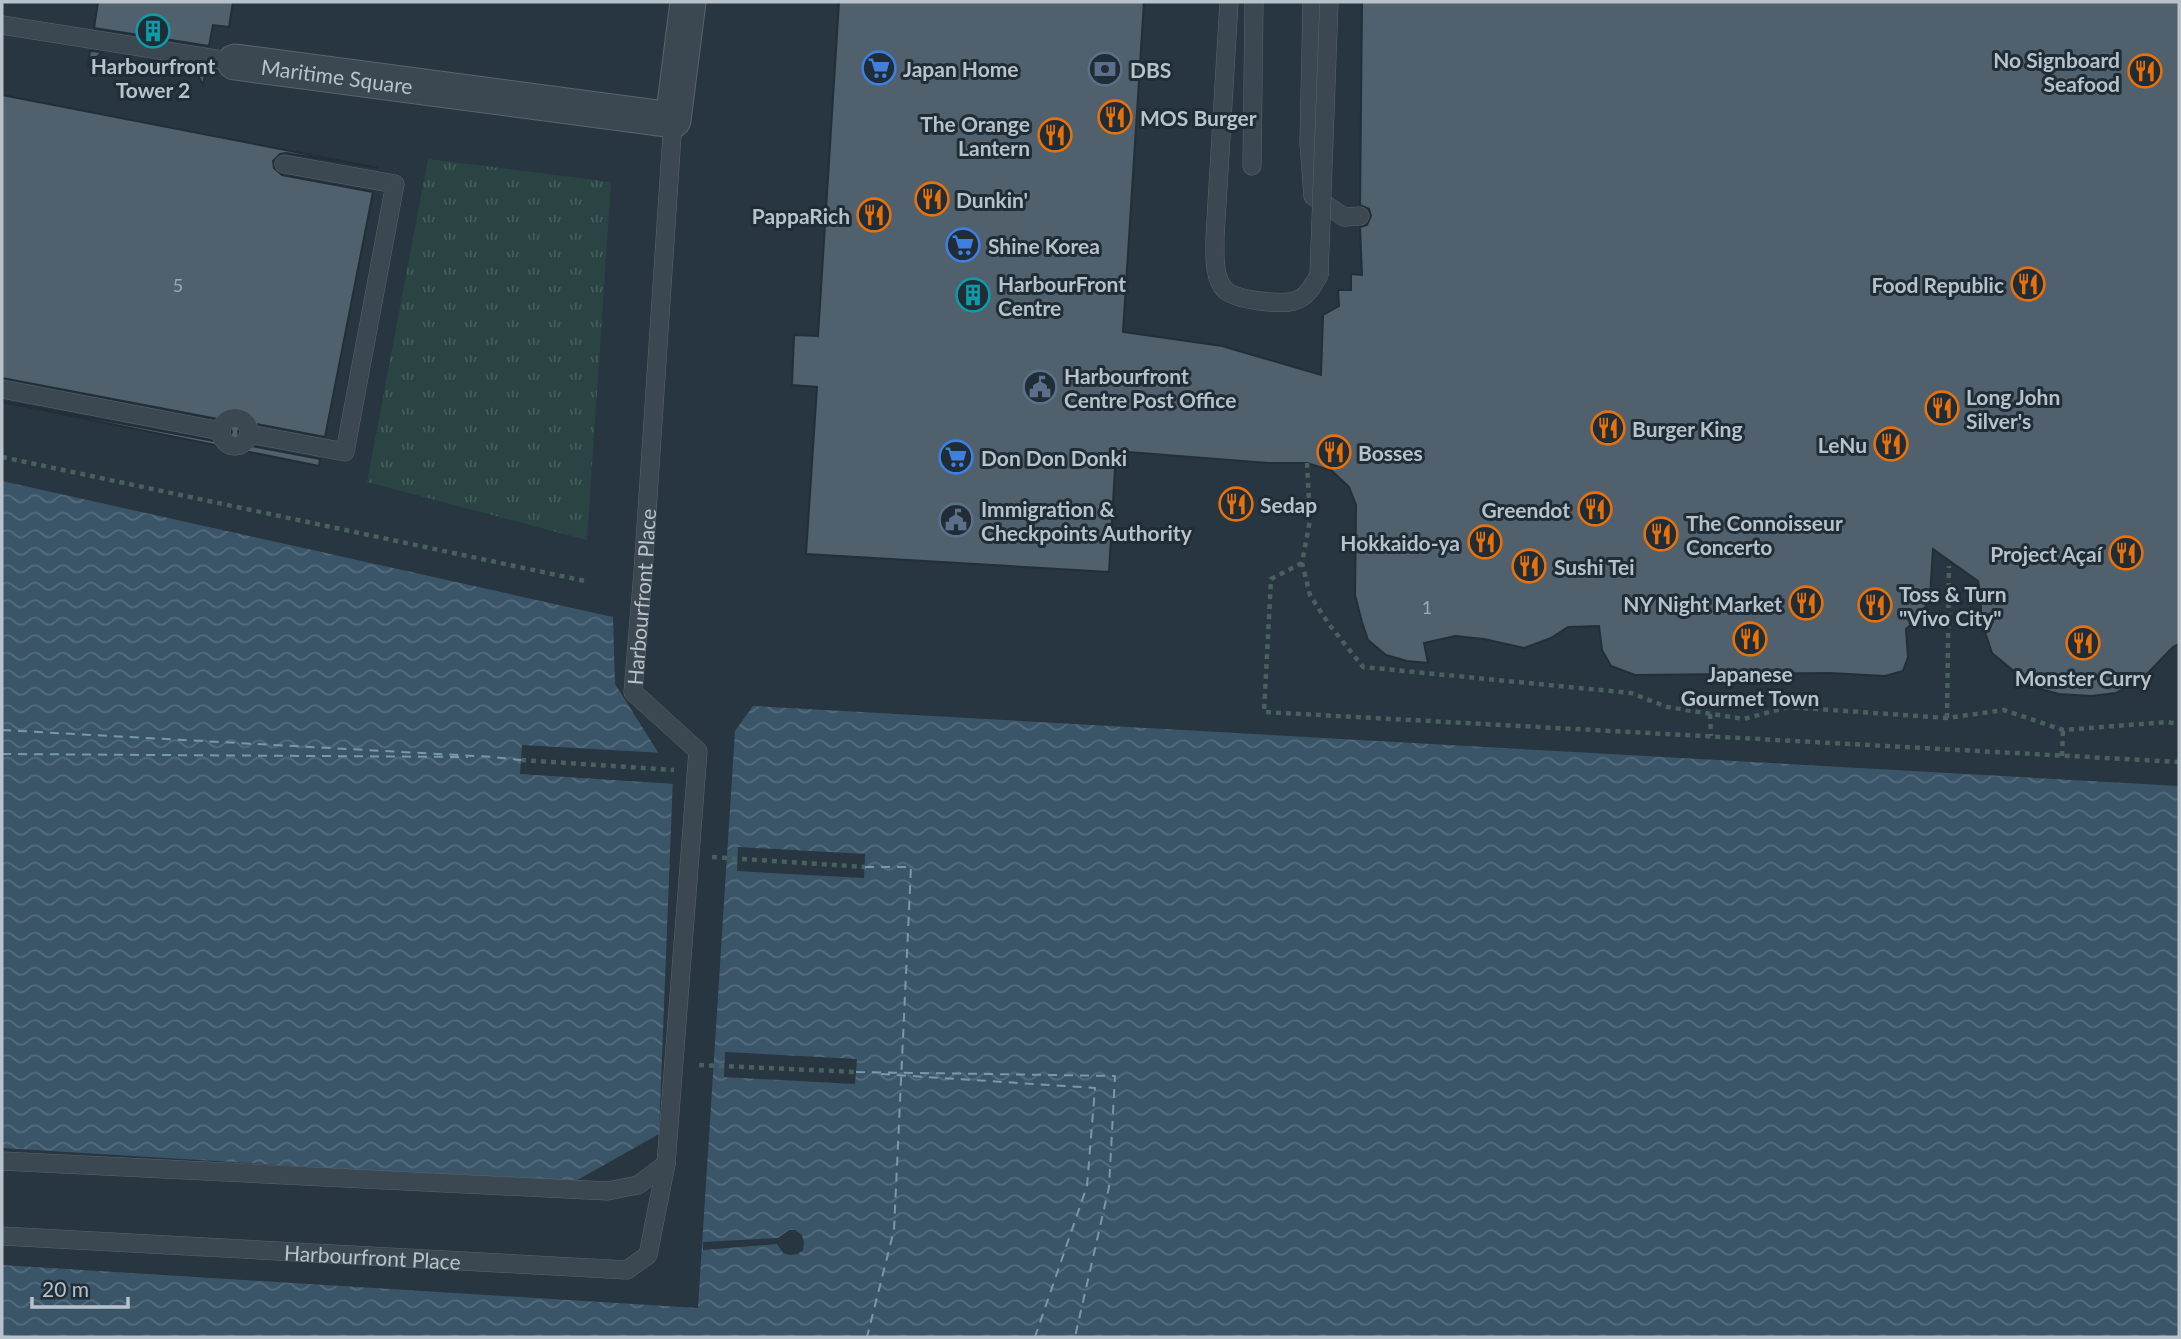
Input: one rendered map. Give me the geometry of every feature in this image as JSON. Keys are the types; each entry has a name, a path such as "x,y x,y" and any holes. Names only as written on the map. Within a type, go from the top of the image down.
{"street":[{"name":"Harbourfront Place","path":"673,120 688,2"},
{"name":"Maritime Square","path":"235,62 673,120"}],"lane":[{"path":"1229,2 1215,237 1216,268 1224,289 1241,299 1295,301 1310,292 1319,275 1329,2"},
{"path":"1252,166 1254,2"},
{"path":"1312,2 1309,143 1314,196 1344,217 1360,216"},
{"name":"Maritime Square","path":"2,25 235,62"},
{"name":"Harbourfront Place","path":"2,1236 627,1270 648,1255 666,1164 698,751 633,692 673,120"},
{"path":"2,389 220,430 226,443 233,446 240,445 249,434 345,452 395,184 284,164"},
{"path":"2,1161 607,1191 638,1185 666,1164"}],"path":[{"path":"2,457 585,581"},
{"path":"1307,463 1310,520 1302,564 1310,595 1328,623 1363,667 1631,693 1667,707 1744,719 1788,706 1947,718 2004,710 2063,730 2167,722 2179,724"},
{"path":"1302,564 1271,579 1264,712 2179,762"},
{"path":"1947,718 1949,566"},
{"path":"1710,713 1711,736"},
{"path":"2063,730 2063,756"},
{"path":"521,760 678,770"},
{"path":"712,857 865,867"},
{"path":"699,1065 856,1072"}],"green space":[{"path":"428,159 611,182 587,540 367,482"}],"water":[{"path":"2,481 613,617 615,684 673,776 659,1134 572,1183 2,1148"},
{"path":"753,706 2179,786 2179,1337 2,1337 2,1265 698,1308 735,731"}],"pier":[{"path":"522,745 663,753 676,774 676,784 520,774"},
{"path":"738,847 865,854 864,878 737,871"},
{"path":"725,1052 857,1059 855,1084 724,1077"},
{"path":"789,1230 795,1230 802,1235 803,1250 798,1254 783,1253 777,1244 703,1250 703,1242 778,1238"}],"building":[{"name":"Harbourfront Tower 2","path":"98,2 233,2 229,27 213,25 209,46 94,28"},
{"path":"839,2 1144,2 1123,332 1222,346 1321,375 1323,315 1339,306 1338,290 1351,290 1351,274 1362,275 1360,227 1367,225 1371,216 1369,209 1360,205 1362,2 2179,2 2179,644 2141,680 2116,693 2091,696 2059,694 2033,687 1992,653 1981,620 1978,581 1933,549 1930,597 1921,616 1906,629 1908,657 1903,671 1885,676 1829,673 1635,675 1611,666 1602,650 1599,626 1568,627 1551,638 1524,648 1455,636 1424,643 1428,663 1407,661 1386,655 1368,640 1362,622 1355,595 1356,505 1349,487 1332,471 1307,463 1268,463 1116,451 1109,572 806,554 817,387 792,385 794,335 818,336"},
{"path":"90,51 102,52 88,65"},
{"path":"194,67 206,69 203,85"},
{"path":"2,95 378,168 286,153 280,154 273,161 274,168 282,175 373,192 325,437 251,423 245,424 238,431 239,438 246,445 320,459 319,466 2,402 219,442 229,439 232,432 229,423 223,420 2,378"}],"ferry route":[{"path":"2,730 521,760"},
{"path":"2,754 468,757"},
{"path":"865,867 911,867 894,1230 867,1337"},
{"path":"856,1072 1115,1076 1109,1187 1075,1337"},
{"path":"881,1074 1095,1088 1087,1186 1035,1337"}],"place":[{"name":"Harbourfront Tower 2","path":"153,31"},
{"name":"Japan Home","path":"879,68"},
{"name":"DBS","path":"1105,69"},
{"name":"No Signboard Seafood","path":"2145,71"},
{"name":"MOS Burger","path":"1115,117"},
{"name":"The Orange Lantern","path":"1055,135"},
{"name":"Dunkin'","path":"932,199"},
{"name":"PappaRich","path":"874,215"},
{"name":"Shine Korea","path":"963,245"},
{"name":"Food Republic","path":"2028,284"},
{"name":"HarbourFront Centre","path":"973,295"},
{"name":"Harbourfront Centre Post Office","path":"1040,387"},
{"name":"Long John Silver's","path":"1942,408"},
{"name":"Burger King","path":"1608,428"},
{"name":"LeNu","path":"1891,444"},
{"name":"Bosses","path":"1334,452"},
{"name":"Don Don Donki","path":"956,457"},
{"name":"Sedap","path":"1236,504"},
{"name":"Greendot","path":"1595,509"},
{"name":"Immigration & Checkpoints Authority","path":"956,520"},
{"name":"The Connoisseur Concerto","path":"1661,534"},
{"name":"Hokkaido-ya","path":"1485,542"},
{"name":"Project Açaí","path":"2126,553"},
{"name":"Sushi Tei","path":"1529,566"},
{"name":"NY Night Market","path":"1806,603"},
{"name":"Toss & Turn \"Vivo City\"","path":"1875,605"},
{"name":"Japanese Gourmet Town","path":"1750,639"},
{"name":"Monster Curry","path":"2083,643"}]}
